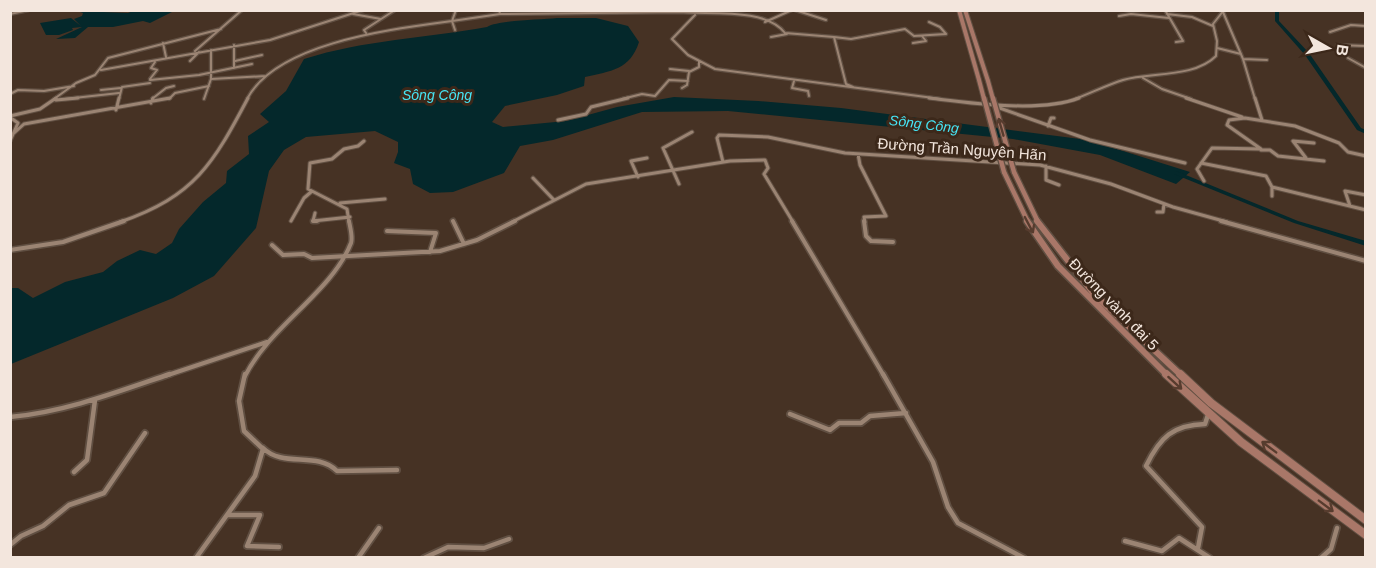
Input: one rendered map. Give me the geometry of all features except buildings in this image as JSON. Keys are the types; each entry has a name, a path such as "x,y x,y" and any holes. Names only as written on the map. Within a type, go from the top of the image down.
{"main road":[{"name":"Đường vành đai 5","path":"959,10 1004,172 1030,229 1058,266 1141,352 1241,442 1365,535"},
{"name":"Đường vành đai 5","path":"965,10 1014,172 1041,229 1094,294 1211,403 1365,520"}],"street":[{"path":"10,14 29,10"},
{"path":"194,52 242,10"},
{"path":"10,116 38,110 101,70 272,39 363,10"},
{"path":"367,34 364,30 367,27 395,10"},
{"path":"455,30 452,21 456,10"},
{"path":"764,22 793,10 826,20"},
{"path":"10,250 63,242 146,213 172,199 193,183 219,152 253,88 266,77 301,54 367,34 499,12 679,12 708,15 716,11 778,24 782,31 788,33 851,39 903,29 913,36 946,34 940,27 929,22"},
{"path":"695,15 678,30 672,39 688,55 719,70 987,105 1059,103 1120,81 1201,66 1214,59 1216,48 1213,26 1223,11"},
{"path":"1223,11 1243,58 1262,120"},
{"path":"353,14 381,19"},
{"path":"1119,16 1167,14 1192,17 1213,26"},
{"path":"1167,14 1183,41 1176,42"},
{"path":"1329,32 1351,25 1365,26"},
{"path":"101,70 103,61 108,58 220,29"},
{"path":"771,37 788,33"},
{"path":"913,43 926,41 921,36"},
{"path":"834,37 846,84 862,90"},
{"path":"163,44 166,57"},
{"path":"234,45 234,68"},
{"path":"1337,45 1365,46"},
{"path":"1216,48 1241,54"},
{"path":"204,99 212,72 211,50"},
{"path":"190,61 199,52"},
{"path":"235,61 262,55"},
{"path":"1243,58 1267,60"},
{"path":"1348,58 1365,68"},
{"path":"670,69 690,71 699,67 699,60"},
{"path":"146,91 157,70 151,68 155,61"},
{"path":"101,90 252,64"},
{"path":"682,88 688,81 690,71"},
{"path":"211,79 249,75 266,77"},
{"path":"1143,77 1162,88 1242,118"},
{"path":"558,120 586,114 591,106 642,94 656,96 669,80 688,81"},
{"path":"795,80 792,88 808,91 809,96"},
{"path":"10,94 18,90 44,91 74,86"},
{"path":"151,103 153,97 162,93 166,88 174,86"},
{"path":"14,134 24,124 151,103 170,99 175,93 209,86"},
{"path":"116,110 121,88"},
{"path":"56,99 74,100 119,93"},
{"path":"987,105 1090,140 1185,163"},
{"path":"10,116 24,124"},
{"path":"1048,126 1051,117 1054,118"},
{"path":"1260,150 1260,147 1227,125 1229,120 1242,118 1298,126 1339,143 1348,152 1365,156"},
{"path":"10,141 18,123 15,119"},
{"path":"679,184 663,148 692,132"},
{"name":"Đường Trần Nguyên Hãn","path":"723,162 717,138 719,135 768,137 803,146 858,154 1046,166 1105,182 1164,204 1365,261"},
{"path":"364,141 358,146 344,149 332,159 310,163 307,187 347,209 352,237 344,255 330,274 247,366 238,399 246,434 272,457 329,463 337,471 397,470"},
{"path":"1307,159 1293,141 1314,143"},
{"path":"1204,181 1197,169 1212,148 1270,150 1278,156 1324,161"},
{"path":"858,154 860,165 886,216 864,217 866,238 892,242"},
{"path":"638,177 631,161 647,158"},
{"path":"272,245 283,255 304,254 312,258 430,252 464,244 586,184 723,162 766,161 768,168 764,174 906,413 933,462 948,507 958,524 1024,558"},
{"path":"1201,163 1266,176 1272,187 1272,196"},
{"path":"1046,166 1046,180 1059,185"},
{"path":"533,178 553,199"},
{"path":"1272,187 1365,210"},
{"path":"291,221 304,198 312,191"},
{"path":"1350,207 1345,191 1365,195"},
{"path":"339,203 384,199"},
{"path":"1157,212 1163,212 1164,204"},
{"path":"315,213 313,221 350,217"},
{"path":"453,220 464,244"},
{"path":"387,231 437,234 430,252"},
{"path":"10,417 58,410 95,400 268,342"},
{"path":"74,472 87,460 95,400"},
{"path":"790,414 830,430 839,423 861,423 870,416 906,413"},
{"path":"1198,548 1202,527 1146,466 1155,447 1185,423 1205,424 1208,415"},
{"path":"10,545 21,536 43,526 69,505 104,493 145,433"},
{"path":"196,558 255,476 263,448"},
{"path":"1359,511 1365,510"},
{"path":"227,515 260,516 248,546 279,547"},
{"path":"358,558 379,528"},
{"path":"1321,558 1331,549 1337,528"},
{"path":"1125,541 1162,550 1179,538 1198,548 1210,558"},
{"path":"424,558 448,547 484,548 509,539"}],"water":[{"path":"77,11 128,13 174,11 150,23 143,21 113,27 88,27 75,38 56,39 82,27 72,28 73,30 59,35 46,35 40,23 71,18 81,26 74,19 82,16 83,13"},
{"name":"Sông Công","path":"557,18 596,18 628,26 639,42 630,58 618,68 585,77 584,86 557,95 505,106 492,122 503,127 566,121 617,107 674,97 758,101 841,108 1088,140 1190,172 1176,184 1100,155 1013,139 728,111 642,112 553,140 520,146 504,173 453,192 430,193 413,184 410,169 394,163 398,152 398,142 375,131 306,137 284,150 269,171 256,228 214,276 173,298 11,364 10,288 18,288 33,298 65,282 103,272 117,261 140,250 156,254 172,243 179,229 203,202 226,183 227,171 249,154 248,136 269,122 260,114 286,91 304,59 372,43 464,31 510,22"}],"waterway":[{"name":"Sông Công","path":"1277,10 1277,21 1307,54 1359,129 1366,132"},
{"name":"Sông Công","path":"1176,173 1296,222 1366,244"}]}
